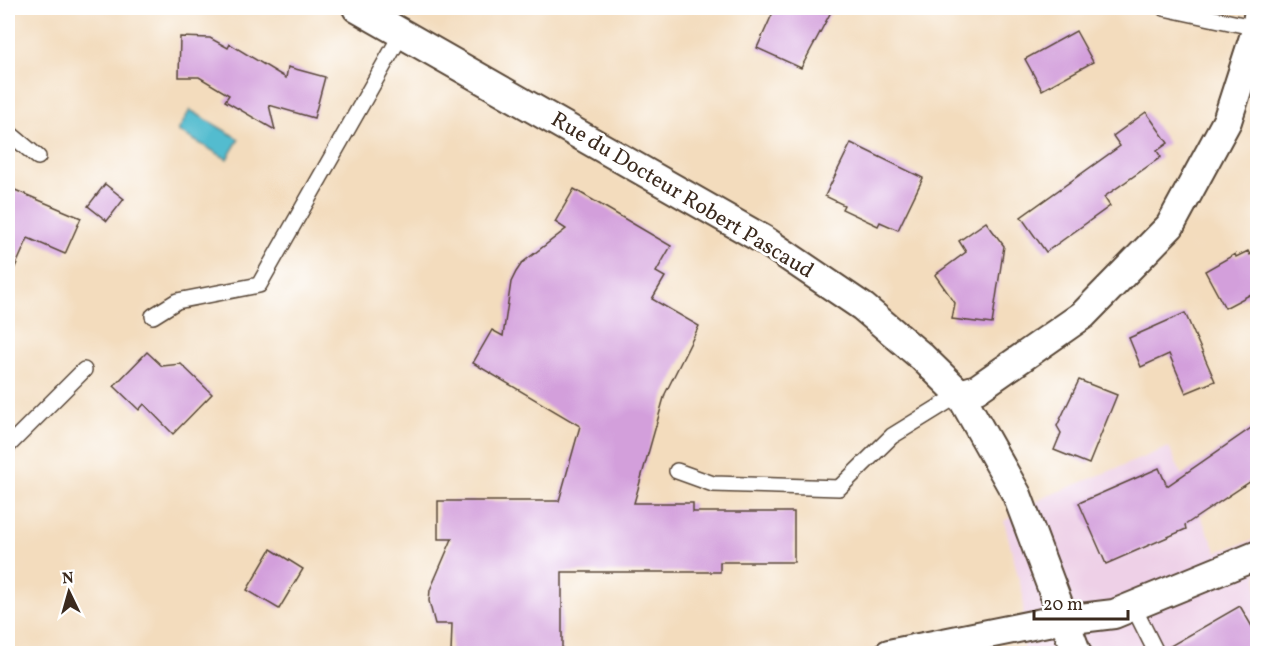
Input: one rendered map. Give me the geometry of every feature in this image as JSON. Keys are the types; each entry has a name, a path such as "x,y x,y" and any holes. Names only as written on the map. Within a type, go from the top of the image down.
{"street":[{"name":"Rue du Docteur Robert Pascaud","path":"357,8 764,240 863,307 922,357 960,394 1017,495 1077,654"},
{"path":"960,394 976,388 1083,315 1170,226 1227,121 1257,22"},
{"path":"890,654 1063,619 1114,614 1257,555"}],"lane":[{"path":"1164,8 1257,22"},
{"path":"153,316 177,302 260,285 402,33"},
{"path":"8,132 38,157"},
{"path":"8,446 84,370"},
{"path":"677,471 713,484 839,488 892,436 960,394"},
{"path":"1133,606 1158,654"}],"shaded area":[{"path":"1169,447 1217,552 1257,539 1257,653 1024,653 1023,595 1004,521 1045,497"}],"water":[{"path":"190,110 239,139 227,159 178,131"}],"building":[{"path":"775,8 833,8 801,68 757,48"},
{"path":"1076,31 1093,62 1042,90 1025,59"},
{"path":"180,37 210,38 228,48 230,44 286,78 288,67 325,77 314,118 269,105 275,130 225,101 229,95 199,77 179,77"},
{"path":"1146,112 1168,143 1157,151 1161,157 1104,197 1110,206 1046,252 1021,217 1120,146 1113,136"},
{"path":"851,143 923,178 898,230 880,222 878,226 842,209 844,205 825,196"},
{"path":"105,184 124,199 107,221 88,206"},
{"path":"8,187 81,218 65,254 28,238 8,283"},
{"path":"574,189 671,246 656,272 665,277 652,299 699,326 665,394 634,503 693,503 693,512 794,512 794,562 720,562 720,572 562,572 562,654 451,654 452,624 435,624 429,601 430,590 452,539 438,539 438,501 559,501 580,426 473,363 492,330 503,336 511,282 522,263 566,229 555,222"},
{"path":"986,222 1004,246 992,324 952,319 955,303 935,275 966,252 959,241"},
{"path":"1257,250 1257,291 1225,308 1205,271 1235,254 1236,257 1248,251 1250,255"},
{"path":"1185,313 1215,381 1186,393 1169,354 1141,367 1129,338"},
{"path":"147,352 162,366 181,364 212,394 173,434 144,404 139,410 114,386"},
{"path":"1079,380 1117,395 1089,464 1054,450 1061,433 1057,426"},
{"path":"1257,424 1257,477 1185,525 1186,529 1106,564 1079,503 1159,468 1167,486"},
{"path":"271,549 303,569 279,609 247,590"},
{"path":"1240,606 1257,635 1257,654 1167,654 1165,649"}]}
